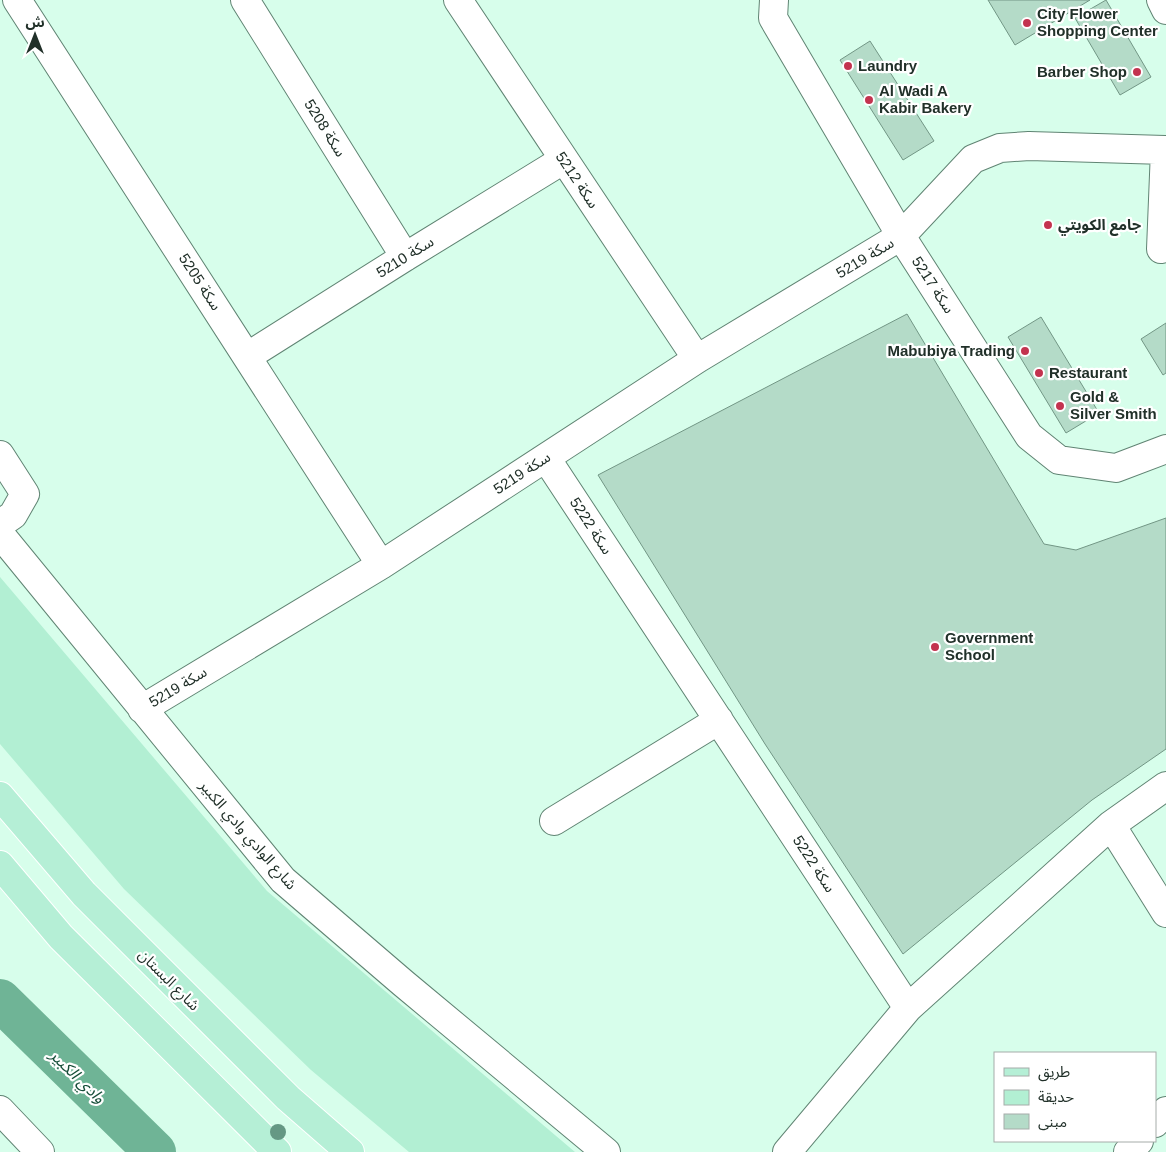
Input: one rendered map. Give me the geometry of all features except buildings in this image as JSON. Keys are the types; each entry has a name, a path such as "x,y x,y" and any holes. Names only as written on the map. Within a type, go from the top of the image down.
{"main road":[{"name":"شارع البستان","path":"0,796 84,894 288,1098 350,1152"},
{"path":"0,864 61,937 277,1152"}],"street":[{"name":"سكة 5205","path":"18,0 381,565"},
{"name":"سكة 5208","path":"245,0 405,256"},
{"name":"سكة 5212","path":"458,0 697,359"},
{"name":"سكة 5217","path":"774,0 773,18 901,236 1029,436 1059,460 1116,468 1166,449"},
{"path":"1161,0 1166,10"},
{"name":"سكة 5219","path":"142,709 381,565 697,359 901,236 973,159 1000,148 1029,146 1165,150 1161,249 1166,248"},
{"name":"سكة 5210","path":"248,356 405,256 564,160"},
{"path":"0,455 26,494 13,515 0,524"},
{"name":"سكة 5222","path":"546,458 908,1008"},
{"name":"شارع الوادي وادي الكبير","path":"0,534 283,880 402,983 606,1152"},
{"path":"554,821 719,720"},
{"path":"787,1152 908,1008 1111,826 1166,786"},
{"path":"1111,826 1166,912"},
{"path":"0,1110 40,1152"},
{"path":"1156,1122 1166,1111"},
{"path":"1128,1152 1137,1142"}],"green space":[{"path":"0,577 267,891 575,1152 409,1152 311,1070 124,889 0,744"}],"waterway":[{"name":"وادي الكبير","path":"0,1000 155,1152"}],"place":[{"name":"City Flower Shopping Center","path":"1027,23"},
{"name":"Laundry","path":"848,66"},
{"name":"Barber Shop","path":"1137,72"},
{"name":"Al Wadi A Kabir Bakery","path":"869,100"},
{"name":"جامع الكويتي","path":"1048,225"},
{"name":"Mabubiya Trading","path":"1025,351"},
{"name":"Restaurant","path":"1039,373"},
{"name":"Gold & Silver Smith","path":"1060,406"},
{"name":"Government School","path":"935,647"}]}
